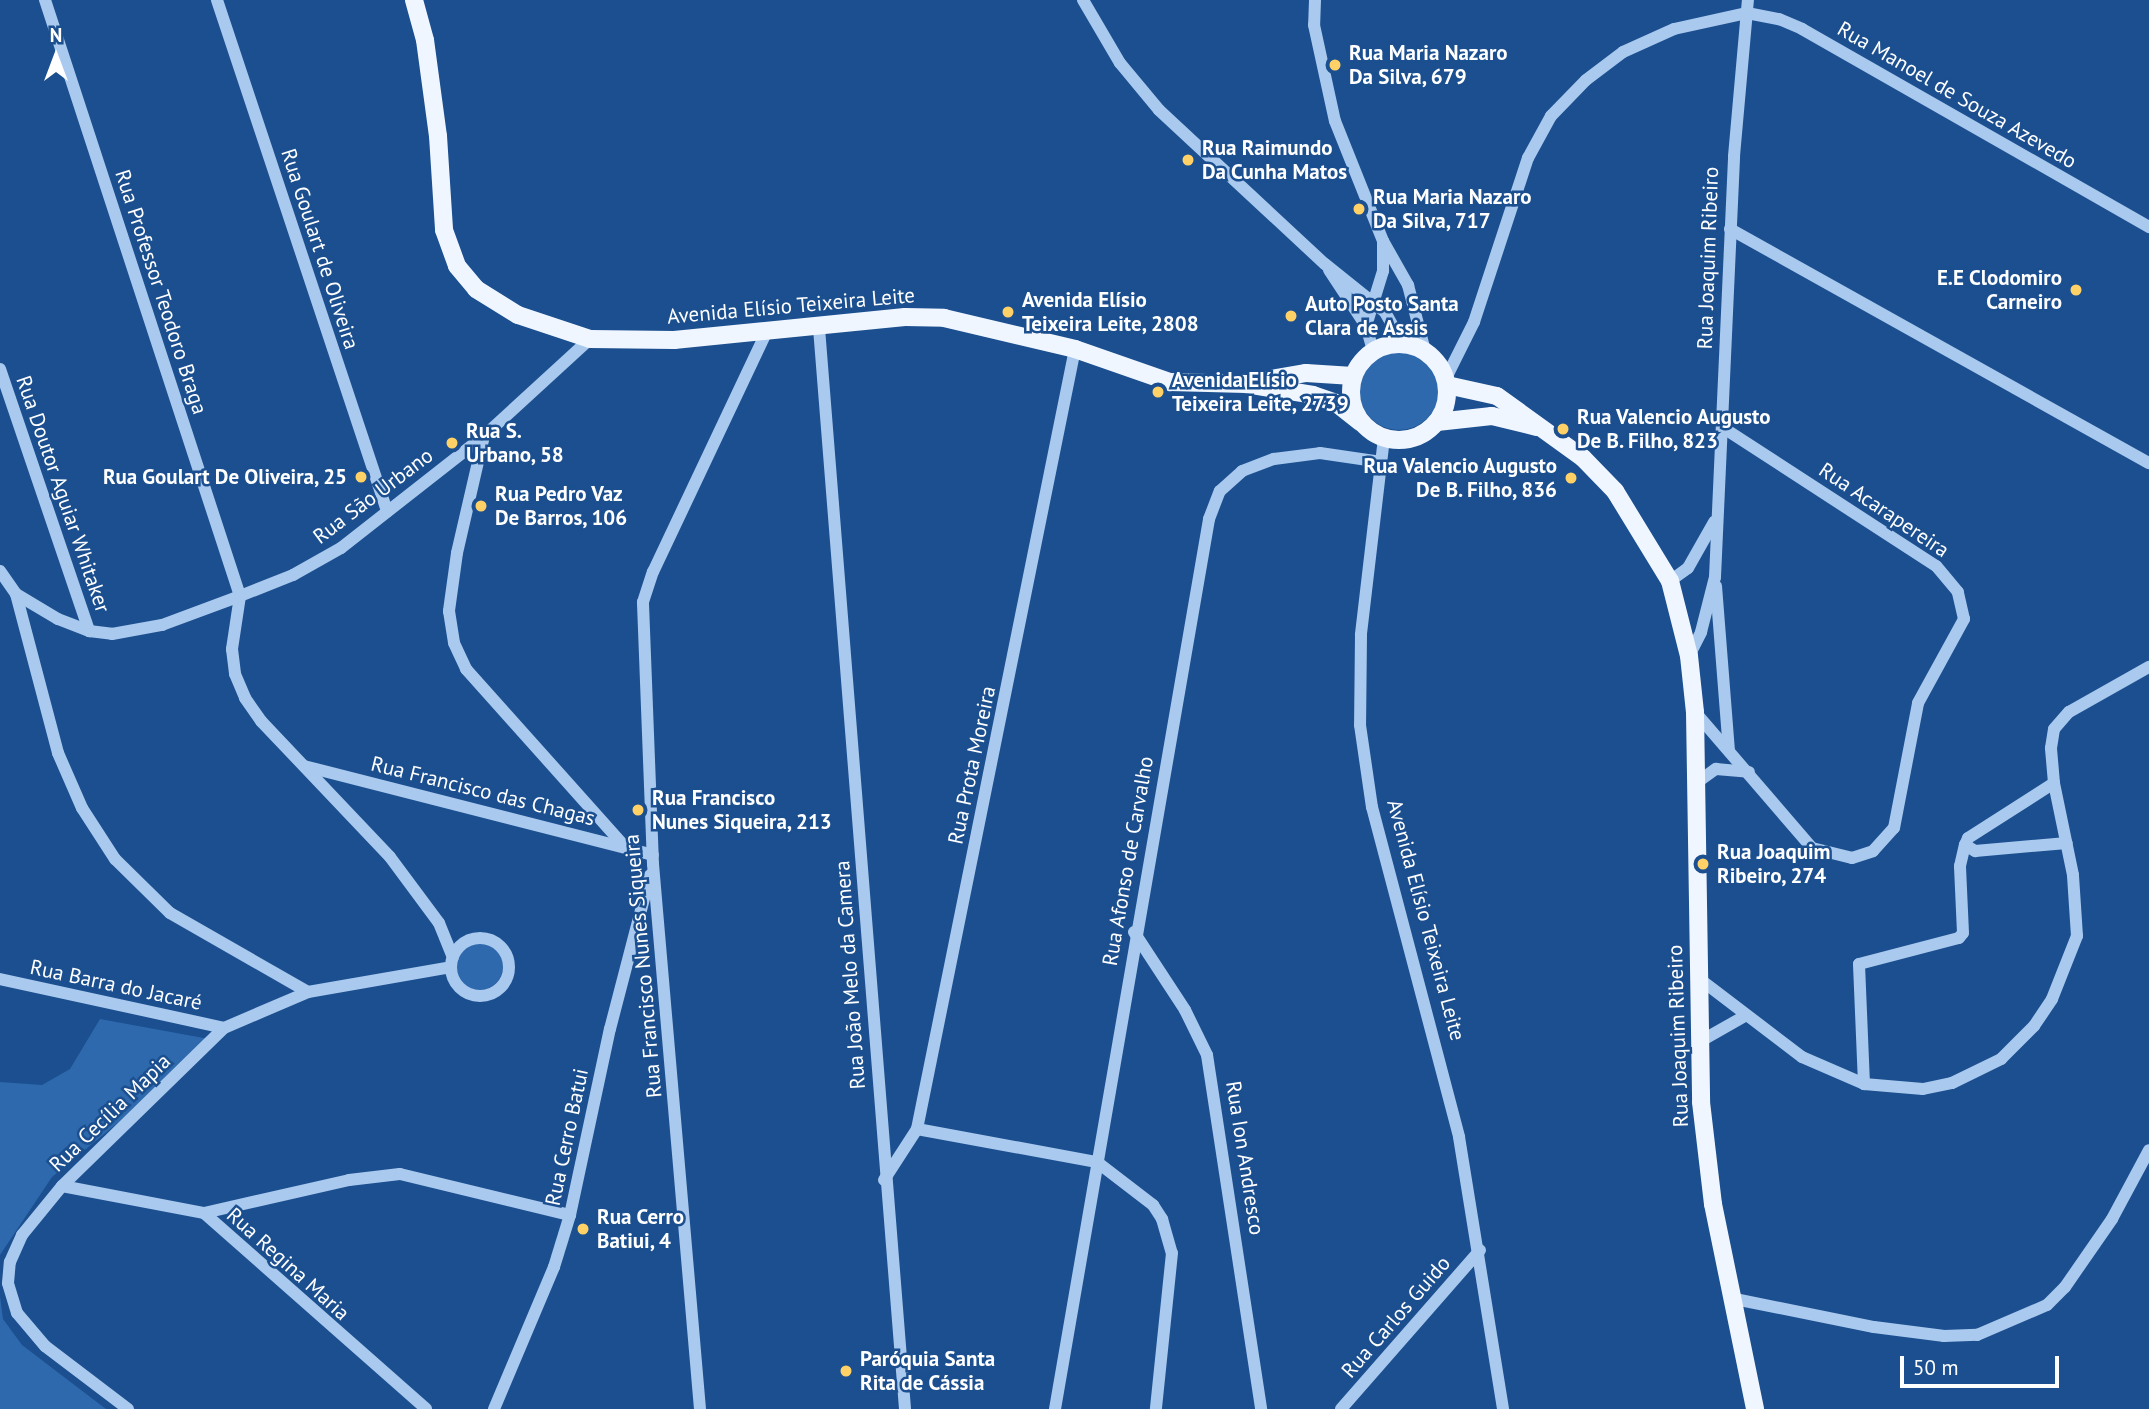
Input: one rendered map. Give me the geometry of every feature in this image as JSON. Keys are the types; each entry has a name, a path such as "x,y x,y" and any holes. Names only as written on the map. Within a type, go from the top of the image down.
{"main road":[{"name":"Avenida Elísio Teixeira Leite","path":"414,0 425,40 444,230 457,266 476,289 518,315 590,339 674,340 765,335 905,317 944,318 1075,349 1170,382 1245,384 1313,394 1336,403 1360,422"},
{"path":"1437,422 1448,398 1447,381 1425,351 1403,344 1373,351 1353,376 1351,400 1360,422 1384,438 1413,439 1437,422 1492,416 1543,429"},
{"name":"Avenida Elísio Teixeira Leite","path":"1245,384 1306,373 1353,376"},
{"path":"1447,381 1497,396 1583,458 1615,491 1670,581"},
{"name":"Rua Joaquim Ribeiro","path":"1670,581 1689,656 1695,712 1699,1042 1713,1204 1755,1409"}],"street":[{"name":"Rua Professor Teodoro Braga","path":"45,0 240,596"},
{"name":"Rua Goulart de Oliveira","path":"217,0 387,511"},
{"path":"1083,0 1120,62 1158,110 1325,264 1372,300 1395,326 1403,344"},
{"path":"1315,0 1314,24 1335,121 1383,241 1408,285 1425,351"},
{"name":"Rua Manoel de Souza Azevedo","path":"1447,381 1474,322 1528,158 1551,116 1586,80 1623,52 1674,29 1747,7 1802,29 2149,227"},
{"name":"Rua Joaquim Ribeiro","path":"1689,656 1701,632 1716,577 1716,518 1725,429 1730,229 1747,7"},
{"path":"1730,229 2149,463"},
{"path":"1366,326 1382,271 1383,241"},
{"path":"1325,264 1366,326 1373,351"},
{"name":"Rua João Melo da Camera","path":"818,328 884,1180 905,1409"},
{"name":"Rua Francisco Nunes Siqueira","path":"700,1409 653,860 643,602 653,572 765,335"},
{"name":"Rua São Urbano","path":"0,571 16,594 89,631 136,632 240,596 293,575 341,548 484,436 590,339"},
{"name":"Rua Prota Moreira","path":"884,1180 917,1129 1075,349"},
{"name":"Rua Doutor Aguiar Whitaker","path":"0,369 89,631"},
{"name":"Rua Acarapereira","path":"1695,712 1812,848 1853,858 1886,842 1903,793 1913,717 1963,625 1964,605 1958,592 1936,566 1725,429"},
{"path":"484,436 454,576 449,611 453,643 466,669 624,846"},
{"name":"Avenida Elísio Teixeira Leite","path":"1384,438 1362,635 1360,725 1372,807 1459,1137 1480,1250 1503,1409"},
{"name":"Rua Afonso de Carvalho","path":"1055,1409 1135,932 1209,519 1220,491 1242,471 1275,459 1320,453 1381,462"},
{"name":"Rua Joaquim Ribeiro","path":"1670,581 1688,568 1716,518"},
{"path":"1716,577 1729,750"},
{"path":"16,594 58,752 82,808 116,859 170,914 308,992"},
{"path":"240,596 232,649 235,674 261,720 366,828 419,895 439,923 457,985 472,995 499,990 509,974 507,955 484,938 465,942 452,962"},
{"path":"1697,977 1802,1057 1864,1084 1900,1089 1952,1083 2001,1059 2034,1026 2063,975 2077,936 2067,843 2054,783 2051,748 2060,720 2149,667"},
{"name":"Rua Francisco das Chagas","path":"304,766 624,846 653,860"},
{"path":"1695,784 1716,769 1749,772"},
{"path":"1864,1084 1859,964 1959,938 1963,933 1960,866 1968,838 2054,783"},
{"path":"1965,845 1975,851 2067,843"},
{"name":"Rua Cerro Batui","path":"494,1409 554,1266 570,1215 610,1028 653,860"},
{"name":"Rua Ion Andresco","path":"1135,932 1185,1010 1207,1055 1261,1409"},
{"name":"Rua Cecília Mapia","path":"128,1409 45,1346 17,1313 8,1283 10,1262 22,1235 62,1186 224,1028 308,992 452,962"},
{"name":"Rua Barra do Jacaré","path":"0,979 224,1028"},
{"path":"1699,1042 1745,1016"},
{"path":"917,1129 1097,1162 1153,1205 1170,1236 1172,1253 1156,1409"},
{"path":"1730,1297 1874,1327 1944,1336 1976,1335 2047,1305 2065,1287 2112,1219 2149,1150"},
{"path":"204,1213 349,1180 400,1174 570,1215"},
{"name":"Rua Regina Maria","path":"62,1186 204,1213 426,1409"},
{"name":"Rua Carlos Guido","path":"1341,1409 1480,1250"}],"shaded area":[{"path":"1399,350 1414,353 1427,362 1436,375 1439,390 1436,405 1427,418 1414,427 1399,430 1384,427 1371,418 1362,405 1359,390 1362,375 1371,362 1384,353"},
{"path":"479,942 496,949 503,966 496,983 479,990 462,983 455,966 462,949"},
{"path":"100,1019 209,1039 204,1052 52,1177 0,1255 0,1082 42,1085 70,1069"},
{"path":"0,1296 3,1319 22,1345 106,1409 0,1409"}],"place":[{"name":"Rua Maria Nazaro Da Silva, 679","path":"1335,65"},
{"name":"Rua Raimundo Da Cunha Matos","path":"1188,160"},
{"name":"Rua Maria Nazaro Da Silva, 717","path":"1359,209"},
{"name":"E.E Clodomiro Carneiro","path":"2076,290"},
{"name":"Avenida Elísio Teixeira Leite, 2808","path":"1008,312"},
{"name":"Auto Posto Santa Clara de Assis","path":"1291,316"},
{"name":"Avenida Elísio Teixeira Leite, 2739","path":"1158,392"},
{"name":"Rua Valencio Augusto De B. Filho, 823","path":"1563,429"},
{"name":"Rua S. Urbano, 58","path":"452,443"},
{"name":"Rua Goulart De Oliveira, 25","path":"361,477"},
{"name":"Rua Valencio Augusto De B. Filho, 836","path":"1571,478"},
{"name":"Rua Pedro Vaz De Barros, 106","path":"481,506"},
{"name":"Rua Francisco Nunes Siqueira, 213","path":"638,810"},
{"name":"Rua Joaquim Ribeiro, 274","path":"1703,864"},
{"name":"Rua Cerro Batiui, 4","path":"583,1229"},
{"name":"Paróquia Santa Rita de Cássia","path":"846,1371"}]}
